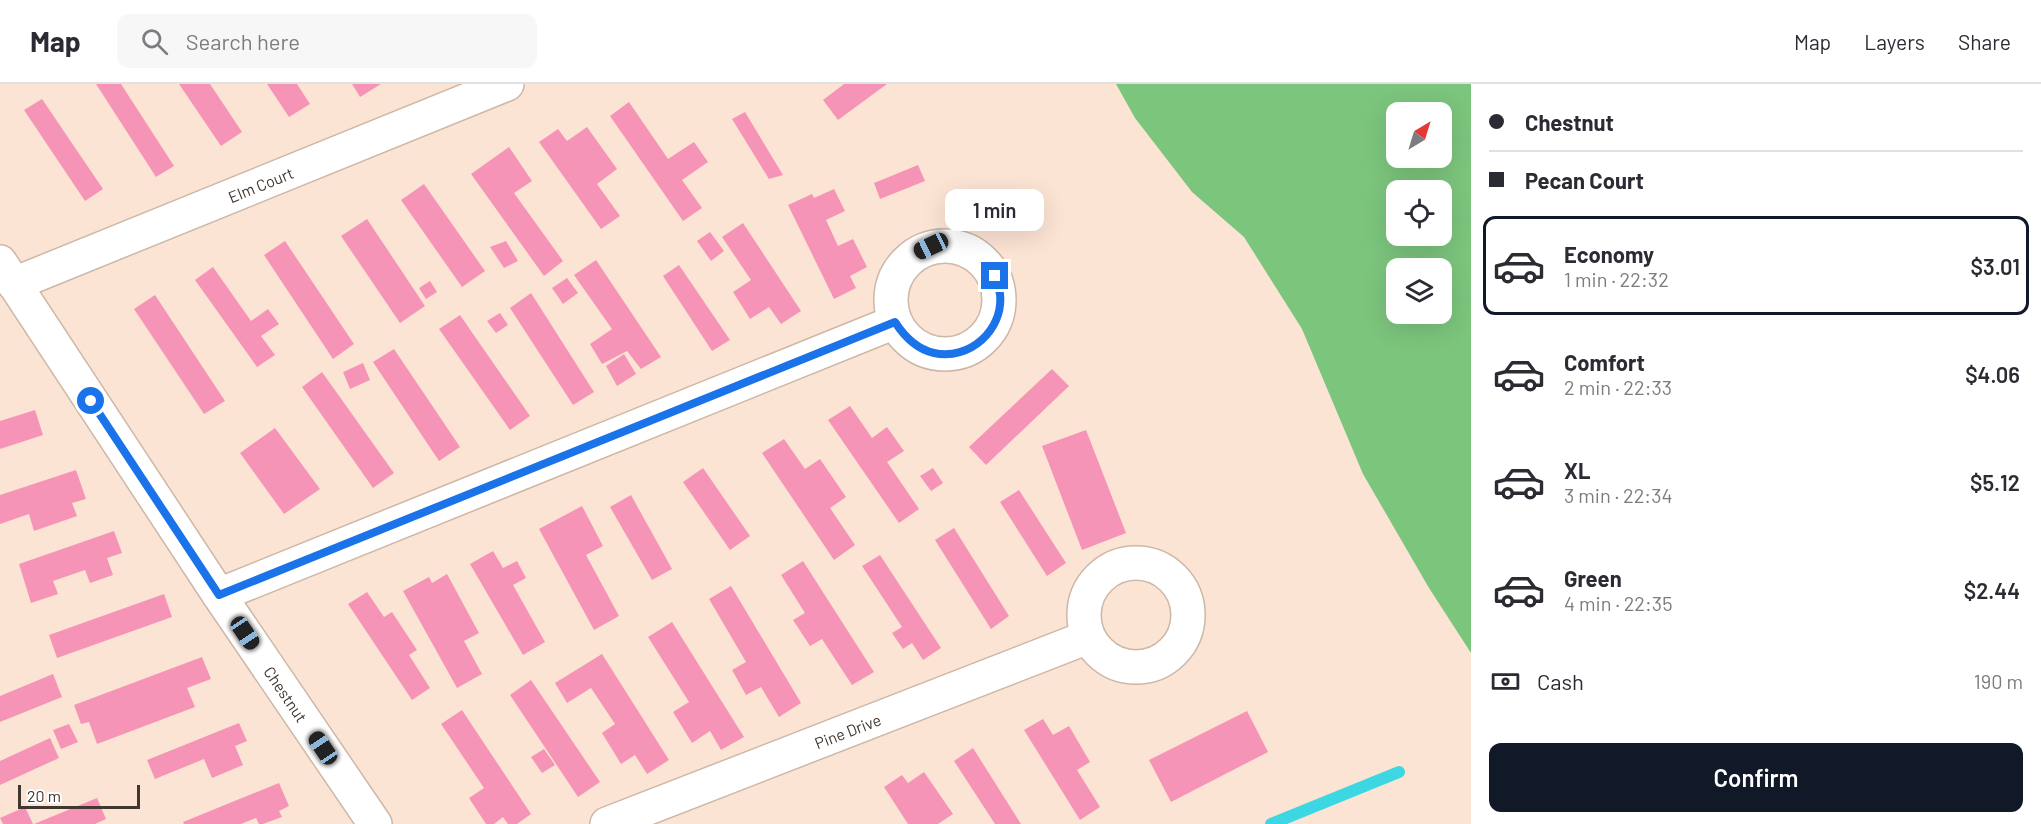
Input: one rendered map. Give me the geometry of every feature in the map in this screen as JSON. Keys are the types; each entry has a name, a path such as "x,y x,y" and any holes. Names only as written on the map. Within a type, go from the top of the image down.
{"street":[{"name":"Elm Court","path":"7,273 507,84"},
{"name":"Chestnut","path":"7,273 219,595 375,824"},
{"path":"219,595 895,322"},
{"name":"Pine Drive","path":"607,824 1088,637"}],"green space":[{"path":"1116,84 1471,84 1471,653 1429,588 1363,474 1302,329 1244,237 1192,192 1135,118"}],"building":[{"path":"96,84 121,84 174,166 156,177"},
{"path":"179,84 210,84 242,132 221,146"},
{"path":"267,84 297,84 310,104 289,117"},
{"path":"352,84 381,84 360,97"},
{"path":"844,84 887,84 838,120 823,100"},
{"path":"42,99 103,189 85,201 24,110"},
{"path":"629,102 668,159 694,142 708,162 682,180 702,208 683,221 610,116"},
{"path":"745,112 783,175 769,179 732,119"},
{"path":"587,127 617,169 597,184 620,216 601,229 539,142 558,129 567,141"},
{"path":"509,147 532,181 514,193 563,261 544,276 471,174"},
{"path":"918,165 925,181 880,199 874,183"},
{"path":"424,184 485,271 462,287 401,200"},
{"path":"834,189 845,211 826,220 838,246 853,239 867,267 850,276 856,288 834,299 788,205 812,194 814,198"},
{"path":"367,219 425,306 400,323 341,236"},
{"path":"743,223 801,311 781,324 769,307 750,319 733,292 751,280 722,237"},
{"path":"710,232 724,251 711,261 697,241"},
{"path":"285,241 354,344 333,359 264,255"},
{"path":"506,241 518,261 504,268 490,247"},
{"path":"596,260 661,357 641,369 627,351 602,364 590,344 612,329 574,275"},
{"path":"679,265 730,340 712,351 663,276"},
{"path":"213,267 251,321 268,309 279,324 261,336 275,355 257,367 195,280"},
{"path":"567,278 578,293 563,304 552,288"},
{"path":"430,281 437,292 426,299 419,288"},
{"path":"531,293 594,392 573,405 510,308"},
{"path":"155,295 225,401 204,414 134,309"},
{"path":"500,313 508,325 496,333 487,321"},
{"path":"460,315 530,416 510,430 439,329"},
{"path":"394,349 460,447 439,461 373,362"},
{"path":"624,354 636,374 617,386 606,366"},
{"path":"363,363 370,380 350,389 343,372"},
{"path":"1052,369 1069,386 986,465 969,447"},
{"path":"322,372 394,473 373,488 302,387"},
{"path":"850,406 872,438 887,427 904,451 887,462 919,509 899,523 828,420"},
{"path":"35,410 43,435 0,449 0,421"},
{"path":"275,428 320,489 284,514 240,453"},
{"path":"1086,430 1126,533 1082,550 1042,446"},
{"path":"784,439 805,469 820,459 846,497 830,508 855,545 834,560 762,453"},
{"path":"703,468 750,536 730,550 683,482"},
{"path":"933,468 943,483 931,491 920,476"},
{"path":"76,470 86,499 72,503 77,516 34,531 29,514 0,524 0,495"},
{"path":"1019,490 1066,563 1047,576 1000,502"},
{"path":"631,495 672,569 652,580 610,507"},
{"path":"582,506 603,546 586,555 619,616 594,630 539,529"},
{"path":"954,528 1009,616 991,629 935,540"},
{"path":"114,531 122,553 107,558 113,575 90,583 85,570 53,581 58,594 31,603 19,564"},
{"path":"493,551 503,568 517,561 526,578 513,585 545,642 523,655 470,564"},
{"path":"880,555 941,648 923,660 912,643 903,649 892,633 902,627 862,566"},
{"path":"803,561 874,672 852,685 822,639 810,646 793,620 805,613 781,575"},
{"path":"447,574 479,633 464,641 482,674 457,688 403,591 429,577 432,583"},
{"path":"731,586 801,703 779,717 761,687 746,695 732,670 746,662 709,599"},
{"path":"367,592 384,617 392,612 417,650 409,655 430,688 412,700 348,604"},
{"path":"164,594 172,617 57,658 49,635"},
{"path":"672,622 744,737 721,750 710,731 692,743 673,712 689,702 648,637"},
{"path":"602,654 669,760 647,774 635,755 621,764 602,733 615,724 591,688 567,703 555,683"},
{"path":"202,657 211,679 187,688 195,707 97,744 89,722 81,724 74,705"},
{"path":"53,674 62,697 0,722 0,696"},
{"path":"531,680 600,782 578,797 510,695"},
{"path":"462,710 531,814 517,824 508,824 503,817 494,824 486,824 469,798 484,788 441,724"},
{"path":"1247,711 1268,752 1171,802 1149,760"},
{"path":"1043,719 1053,735 1069,726 1090,762 1077,770 1100,807 1080,820 1024,730"},
{"path":"239,723 247,741 235,746 243,765 212,778 204,759 155,779 147,760"},
{"path":"69,724 78,742 61,749 53,730"},
{"path":"50,738 59,758 0,785 0,761"},
{"path":"973,748 1021,824 995,824 954,761"},
{"path":"544,749 555,765 542,773 531,757"},
{"path":"924,772 953,814 938,824 908,824 884,787 902,775 908,783"},
{"path":"279,783 289,806 279,811 282,817 263,824 259,824 256,818 241,824 184,824 183,822"},
{"path":"97,798 106,819 95,824 34,824"},
{"path":"25,807 33,824 3,824 0,818"}],"waterway":[{"path":"1271,824 1399,772"}],"route":[{"path":"91,401 219,595 895,322 904,336 918,347 934,353 951,354 967,350 982,340 993,327 999,311 1000,294 995,276"}]}
